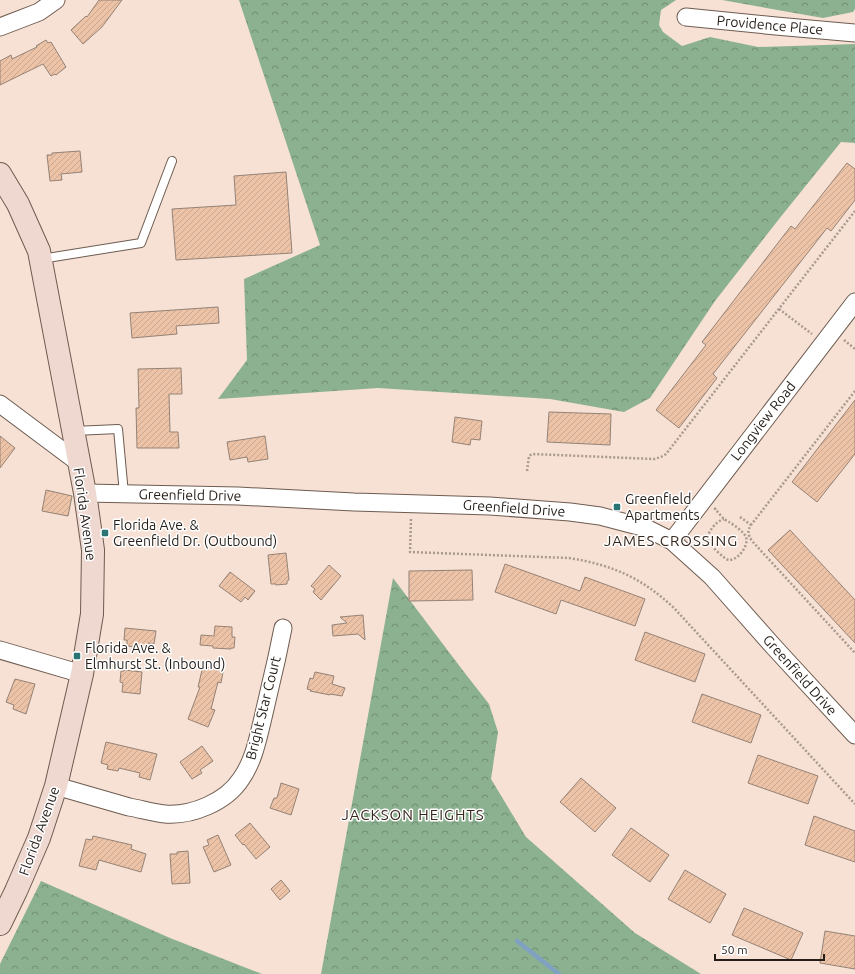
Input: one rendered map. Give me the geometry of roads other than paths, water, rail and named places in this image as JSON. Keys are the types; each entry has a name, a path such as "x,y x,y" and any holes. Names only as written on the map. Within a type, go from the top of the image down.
{"main road":[{"name":"Florida Avenue","path":"0,174 18,204 39,251 79,463 93,550 92,614 82,674 56,786 39,838 0,924"}],"street":[{"path":"0,26 39,12 56,0"},
{"name":"Providence Place","path":"686,17 855,33"},
{"name":"Longview Road","path":"672,540 855,302"},
{"path":"0,404 79,463"},
{"name":"Greenfield Drive","path":"84,493 238,496 490,506 570,512 600,516 646,528 672,540 712,577 855,735"},
{"name":"Bright Star Court","path":"56,786 114,803 164,814 191,812 216,802 226,795 241,780 248,768 255,749 284,628"},
{"path":"0,650 82,674"}],"lane":[{"path":"40,259 141,243 172,161"},
{"path":"73,431 118,429 124,494"}],"waterway":[{"path":"517,941 559,974"}],"place":[{"name":"Greenfield Apartments","path":"617,507"},
{"name":"Florida Ave. & Greenfield Dr. (Outbound)","path":"105,533"},
{"name":"Florida Ave. & Elmhurst St. (Inbound)","path":"77,656"}],"district":[{"name":"JAMES CROSSING","path":"671,541"},
{"name":"JACKSON HEIGHTS","path":"413,815"}]}
